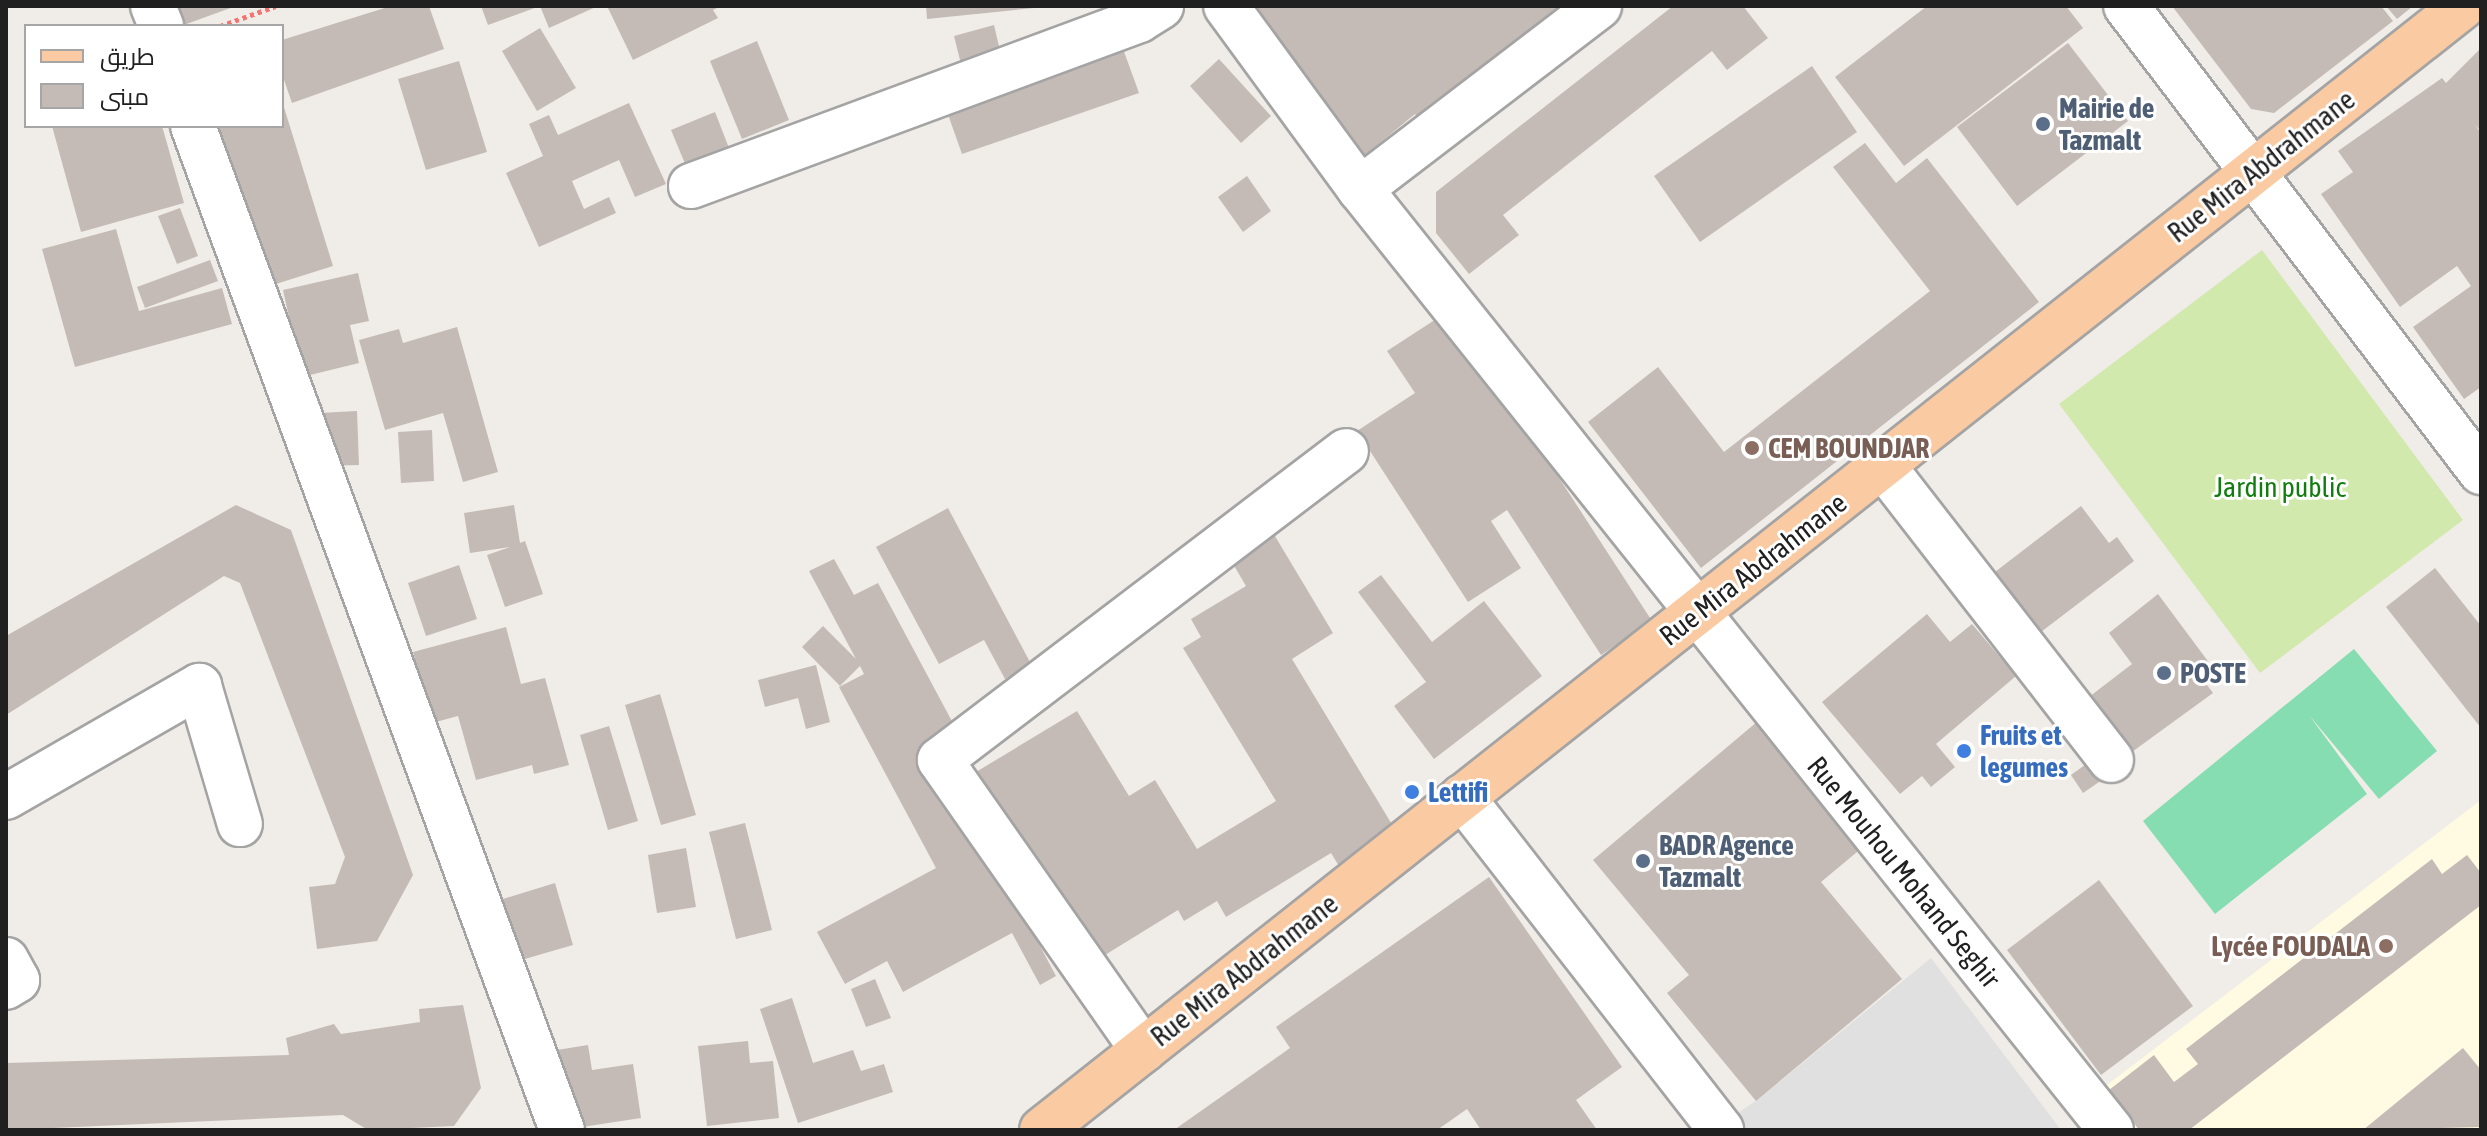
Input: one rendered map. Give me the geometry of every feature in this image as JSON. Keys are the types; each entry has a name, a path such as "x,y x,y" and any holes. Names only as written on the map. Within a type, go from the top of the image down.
{"main road":[{"name":"Rue Mira Abdrahmane","path":"1042,1130 2463,6"}],"street":[{"path":"691,186 1139,20 1161,6"},
{"name":"Rue Mouhou Mohand Seghir","path":"1226,6 1360,189 2111,1130"},
{"path":"1360,189 1599,6"},
{"path":"2126,6 2481,472"},
{"path":"194,128 562,1130"},
{"path":"1143,1050 940,760 1346,451"},
{"path":"1883,466 2111,760"},
{"path":"6,797 199,686 240,824"},
{"path":"1462,797 1721,1130"},
{"path":"6,960 17,980 6,987"}],"path":[{"path":"226,24 276,6"}],"shaded area":[{"name":"Lycée FOUDALA","path":"2481,800 2481,1130 2131,1130 2099,1091"},
{"path":"1931,958 2061,1130 1711,1130 1756,1101"}],"green space":[{"name":"Jardin public","path":"2262,250 2463,520 2260,673 2059,404"},
{"path":"2354,649 2437,751 2379,799 2309,715 2367,794 2215,914 2143,821"}],"building":[{"path":"170,6 236,6 186,24 180,24"},
{"path":"391,6 429,6 444,49 292,103 284,80 284,39"},
{"path":"481,6 540,6 488,25"},
{"path":"540,6 598,6 549,28"},
{"path":"607,6 721,6 713,10 718,18 633,60"},
{"path":"926,6 1034,6 1034,8 927,19"},
{"path":"1243,6 1566,6 1421,122 1415,114 1364,156"},
{"path":"1673,6 1743,6 1768,38 1727,70 1712,51 1503,215 1519,235 1469,274 1436,233 1436,192"},
{"path":"1927,6 2066,6 2083,28 1904,166 1835,77"},
{"path":"2172,6 2381,6 2393,21 2274,113 2251,109"},
{"path":"2386,6 2413,6 2397,19"},
{"path":"994,25 1002,59 962,68 954,36"},
{"path":"540,28 576,88 537,111 502,51"},
{"path":"757,41 789,120 742,139 710,61"},
{"name":"Mairie de Tazmalt","path":"2068,43 2128,121 2017,206 1957,127"},
{"path":"1122,46 1139,93 962,154 945,106"},
{"path":"2481,48 2481,131 2475,125 2481,133 2481,387 2464,399 2413,327 2471,286 2457,266 2400,307 2321,194 2353,172 2338,151 2442,78 2446,83"},
{"path":"1219,59 1271,116 1241,143 1190,86"},
{"path":"459,61 487,152 426,170 398,79"},
{"path":"1812,66 1857,132 1700,242 1654,176"},
{"path":"629,103 666,184 635,197 619,160 572,181 584,209 609,197 616,213 539,247 506,173 543,156 529,124 549,115 558,135"},
{"path":"284,107 333,266 260,289 209,128 284,128"},
{"path":"715,112 729,148 686,166 671,130"},
{"path":"53,128 163,128 184,203 81,232"},
{"path":"1865,143 1896,183 1927,158 2039,302 1701,568 1588,422 1658,367 1724,452 1930,291 1833,167"},
{"path":"1247,176 1271,211 1243,232 1218,197"},
{"path":"180,208 198,256 177,264 158,216"},
{"path":"116,229 139,311 222,288 232,324 75,367 42,249"},
{"path":"210,260 218,281 145,308 137,287"},
{"path":"358,273 369,321 350,325 359,363 302,377 283,290"},
{"path":"1450,310 1652,621 1601,655 1507,510 1491,521 1521,568 1468,602 1357,431 1415,393 1387,351"},
{"path":"457,327 498,472 463,482 443,413 385,430 359,340 399,329 403,343"},
{"path":"357,411 359,465 320,466 319,413"},
{"path":"432,430 434,481 401,483 398,432"},
{"path":"236,505 291,530 413,875 377,941 317,949 309,887 335,884 345,857 240,583 224,576 6,715 6,636"},
{"path":"514,505 520,543 525,541 543,594 505,607 487,555 510,547 470,553 464,513"},
{"path":"2081,506 2109,543 2117,537 2134,561 2037,635 1991,575"},
{"path":"948,508 1031,664 1005,679 984,640 939,664 876,547"},
{"path":"1266,521 1333,633 1292,659 1399,836 1342,871 1331,853 1226,917 1217,901 1184,921 1178,910 1092,963 976,772 1077,711 1129,796 1155,780 1197,849 1276,801 1183,648 1201,637 1191,619 1246,586 1223,547"},
{"path":"834,559 854,595 878,583 962,740 937,753 1056,976 1040,985 1012,933 903,992 887,961 845,984 817,932 936,868 839,687 864,674 860,666 840,686 802,647 823,626 856,659 809,571"},
{"path":"459,565 477,619 426,636 408,583"},
{"path":"2435,568 2481,626 2481,728 2386,607"},
{"path":"1381,575 1432,642 1484,601 1542,676 1434,759 1394,706 1426,682 1358,592"},
{"name":"POSTE","path":"2158,594 2213,668 2201,677 2213,693 2125,757 2085,700 2132,664 2109,633"},
{"path":"1927,614 1950,642 1972,624 2016,676 1936,744 1955,767 1931,787 1922,776 1900,794 1822,702"},
{"path":"506,627 521,684 545,678 569,765 534,774 532,765 476,780 458,716 432,723 413,652"},
{"path":"816,665 830,722 806,729 798,698 765,707 758,680"},
{"path":"660,694 696,815 661,825 625,705"},
{"path":"1758,721 1863,847 1821,882 1902,979 1756,1101 1667,993 1689,975 1593,860"},
{"path":"609,726 638,821 608,830 580,735"},
{"path":"2089,762 2102,780 2083,793 2071,775"},
{"path":"745,823 772,930 736,939 709,832"},
{"path":"686,848 696,907 657,913 648,855"},
{"path":"2467,855 2481,873 2481,905 2189,1130 2139,1130 2109,1090 2154,1055 2174,1082 2198,1064 2186,1049 2432,859 2442,874"},
{"path":"1489,877 1622,1067 1576,1100 1597,1130 1481,1130 1467,1109 1437,1130 1174,1130 1290,1048 1276,1027"},
{"path":"2099,880 2193,1006 2101,1075 2007,950"},
{"path":"555,883 573,945 511,963 493,902"},
{"path":"875,979 891,1018 866,1027 851,989"},
{"path":"792,998 813,1063 853,1050 861,1071 884,1064 893,1092 798,1123 760,1009"},
{"path":"463,1005 481,1088 454,1126 368,1130 343,1115 8,1130 6,1063 289,1055 286,1038 334,1024 341,1034 420,1022 419,1009"},
{"path":"748,1041 750,1063 773,1061 779,1118 707,1126 698,1046"},
{"path":"588,1045 592,1070 633,1064 641,1118 569,1129 557,1050"},
{"path":"2463,1048 2481,1070 2481,1127 2363,1130"}],"place":[{"name":"Mairie de Tazmalt","path":"2043,124"},
{"name":"CEM BOUNDJAR","path":"1752,448"},
{"name":"POSTE","path":"2164,673"},
{"name":"Fruits et legumes","path":"1964,751"},
{"name":"Lettifi","path":"1412,792"},
{"name":"BADR Agence Tazmalt","path":"1643,861"},
{"name":"Lycée FOUDALA","path":"2386,946"}]}
